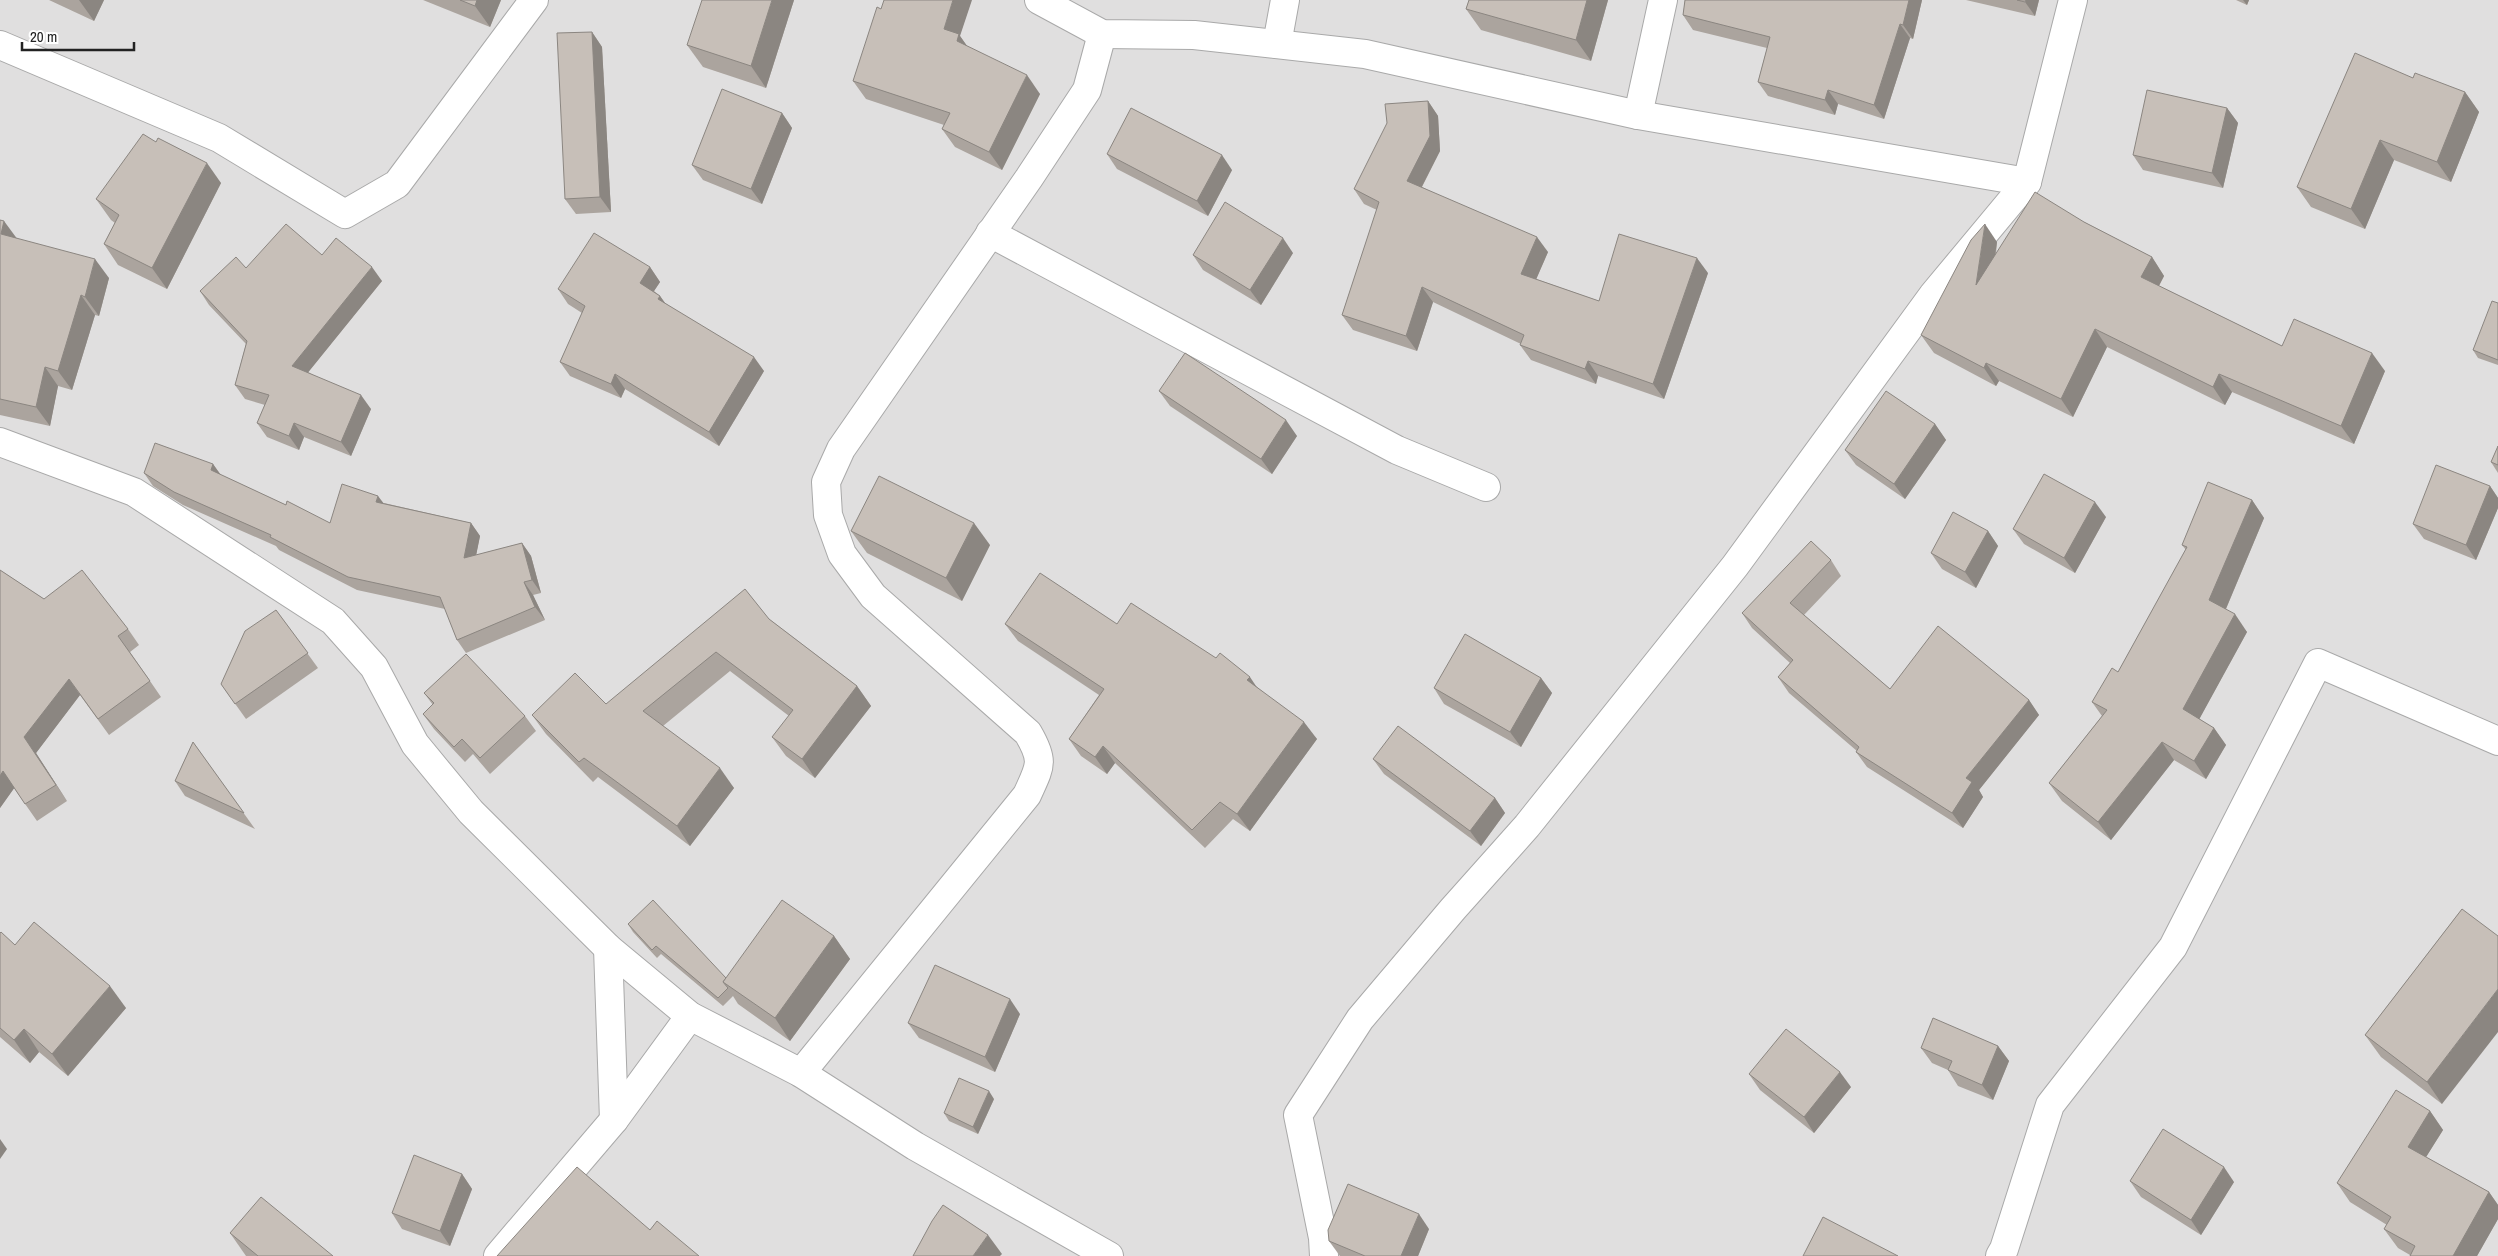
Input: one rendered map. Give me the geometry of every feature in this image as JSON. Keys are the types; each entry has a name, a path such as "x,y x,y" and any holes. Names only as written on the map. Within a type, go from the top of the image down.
{"street":[{"path":"0,45 218,138 345,214 397,184 534,0"},
{"path":"1039,0 1102,34 1194,35 1365,54 1638,115 2027,182"},
{"path":"1277,44 1285,0"},
{"path":"1638,115 1664,0"},
{"path":"1324,1256 1323,1238 1298,1115 1360,1019 1527,826 1728,574 1933,295 2027,182 2073,0"},
{"path":"801,1073 1026,795 1039,769 1039,753 1028,733 873,596 842,554 828,515 826,482 841,449 1086,90 1102,34"},
{"path":"990,233 1397,450 1486,487"},
{"path":"0,442 134,492 333,621 374,667 415,744 471,812 608,948 690,1016 801,1073 915,1146 1109,1256"},
{"path":"2000,1256 2004,1249 2050,1105 2173,947 2318,663 2498,741"},
{"path":"608,948 614,1120"},
{"path":"498,1256 614,1120 690,1016"}],"shaded area":[{"path":"0,0 2498,0 2498,1256 0,1256"}],"building":[{"path":"460,0 477,0 475,6"},
{"path":"702,0 772,0 751,66 687,45"},
{"path":"884,0 953,0 944,29 959,34 957,41 1027,75 989,152 942,129 950,113 853,81 877,7 881,9"},
{"path":"1469,0 1587,0 1576,40 1466,9"},
{"path":"1685,0 1909,0 1903,25 1900,24 1874,105 1828,90 1825,100 1758,82 1770,37 1683,15"},
{"path":"592,32 600,197 565,199 557,33"},
{"path":"2355,53 2413,78 2415,73 2465,92 2437,162 2380,140 2351,209 2297,187"},
{"path":"722,89 782,113 751,189 692,165"},
{"path":"2147,90 2227,108 2212,173 2133,155"},
{"path":"1428,101 1430,136 1407,181 1537,237 1521,274 1599,301 1619,234 1697,258 1653,384 1588,361 1585,369 1520,345 1524,335 1422,287 1406,336 1342,315 1379,202 1354,189 1387,123 1385,104"},
{"path":"1131,108 1222,155 1197,201 1107,154"},
{"path":"143,134 156,142 158,138 207,163 152,268 104,244 119,215 96,199"},
{"path":"2035,192 2084,222 2152,257 2141,277 2282,346 2294,319 2372,353 2341,426 2219,374 2213,387 2095,329 2061,399 1986,363 1984,368 1921,335 1971,240 1985,224 1976,285"},
{"path":"1225,202 1283,238 1250,290 1193,255"},
{"path":"0,220 4,221 1,234 95,259 85,297 81,295 58,371 45,367 36,407 0,399"},
{"path":"286,224 322,255 336,238 372,267 292,366 361,395 341,442 294,423 289,436 257,423 269,395 235,385 247,341 200,291 236,257 246,268"},
{"path":"594,233 650,267 640,283 660,296 658,299 754,357 709,432 615,374 611,384 560,362 585,306 558,289"},
{"path":"2492,301 2498,303 2498,360 2473,350"},
{"path":"1185,353 1286,420 1261,459 1159,391"},
{"path":"1886,391 1935,424 1894,484 1845,450"},
{"path":"155,443 213,464 211,470 286,505 287,501 330,523 342,484 378,496 376,502 471,523 464,558 522,543 532,580 524,582 535,607 457,640 440,597 348,577 270,537 271,535 174,492 144,473"},
{"path":"2498,446 2498,465 2491,462"},
{"path":"2436,465 2490,486 2466,545 2413,524"},
{"path":"2044,474 2095,502 2064,558 2013,529"},
{"path":"879,476 974,523 946,578 851,531"},
{"path":"2208,482 2252,500 2209,600 2235,614 2183,709 2214,728 2194,761 2162,742 2098,822 2049,783 2107,710 2092,702 2112,668 2118,672 2187,547 2182,545"},
{"path":"1953,512 1988,531 1965,572 1931,553"},
{"path":"1811,541 1831,560 1790,603 1890,689 1938,626 2029,700 1966,778 1972,782 1952,813 1856,752 1859,747 1778,677 1793,660 1742,613"},
{"path":"0,570 44,599 82,570 128,629 118,636 150,681 98,719 69,679 24,737 56,785 25,804 3,771 0,776"},
{"path":"1040,573 1117,624 1131,603 1216,658 1220,653 1250,677 1247,680 1304,722 1237,814 1220,802 1192,830 1103,746 1095,757 1069,739 1104,689 1005,624"},
{"path":"745,589 769,619 857,686 802,759 772,737 793,710 716,652 643,711 720,768 677,826 584,758 579,762 532,715 575,673 606,704"},
{"path":"276,610 308,653 235,704 221,684 245,631"},
{"path":"1465,634 1541,678 1510,732 1434,688"},
{"path":"466,654 525,716 480,758 462,739 454,747 423,714 434,703 424,693"},
{"path":"1398,726 1495,798 1470,831 1373,759"},
{"path":"193,742 244,813 175,781"},
{"path":"653,900 726,978 723,982 728,988 718,998 656,946 652,950 628,924"},
{"path":"782,900 834,936 775,1018 723,982"},
{"path":"2462,909 2498,936 2498,989 2427,1082 2365,1035"},
{"path":"34,922 110,986 52,1054 24,1029 14,1040 0,1028 0,933 15,945"},
{"path":"935,965 1010,999 985,1057 908,1023"},
{"path":"1933,1018 1998,1046 1982,1085 1948,1070 1952,1061 1921,1048"},
{"path":"1786,1029 1840,1072 1804,1117 1749,1074"},
{"path":"959,1078 989,1091 973,1127 944,1113"},
{"path":"2396,1090 2430,1111 2408,1147 2489,1192 2453,1256 2410,1256 2415,1246 2384,1229 2391,1217 2337,1183"},
{"path":"2163,1129 2224,1167 2191,1220 2130,1181"},
{"path":"414,1155 462,1174 440,1231 392,1213"},
{"path":"577,1167 650,1230 657,1221 699,1256 497,1256"},
{"path":"1348,1184 1419,1214 1401,1256 1365,1256 1329,1241 1328,1230"},
{"path":"261,1197 333,1256 258,1256 230,1233"},
{"path":"943,1205 988,1235 973,1256 913,1256 932,1221"},
{"path":"1823,1217 1898,1256 1803,1256"}]}
